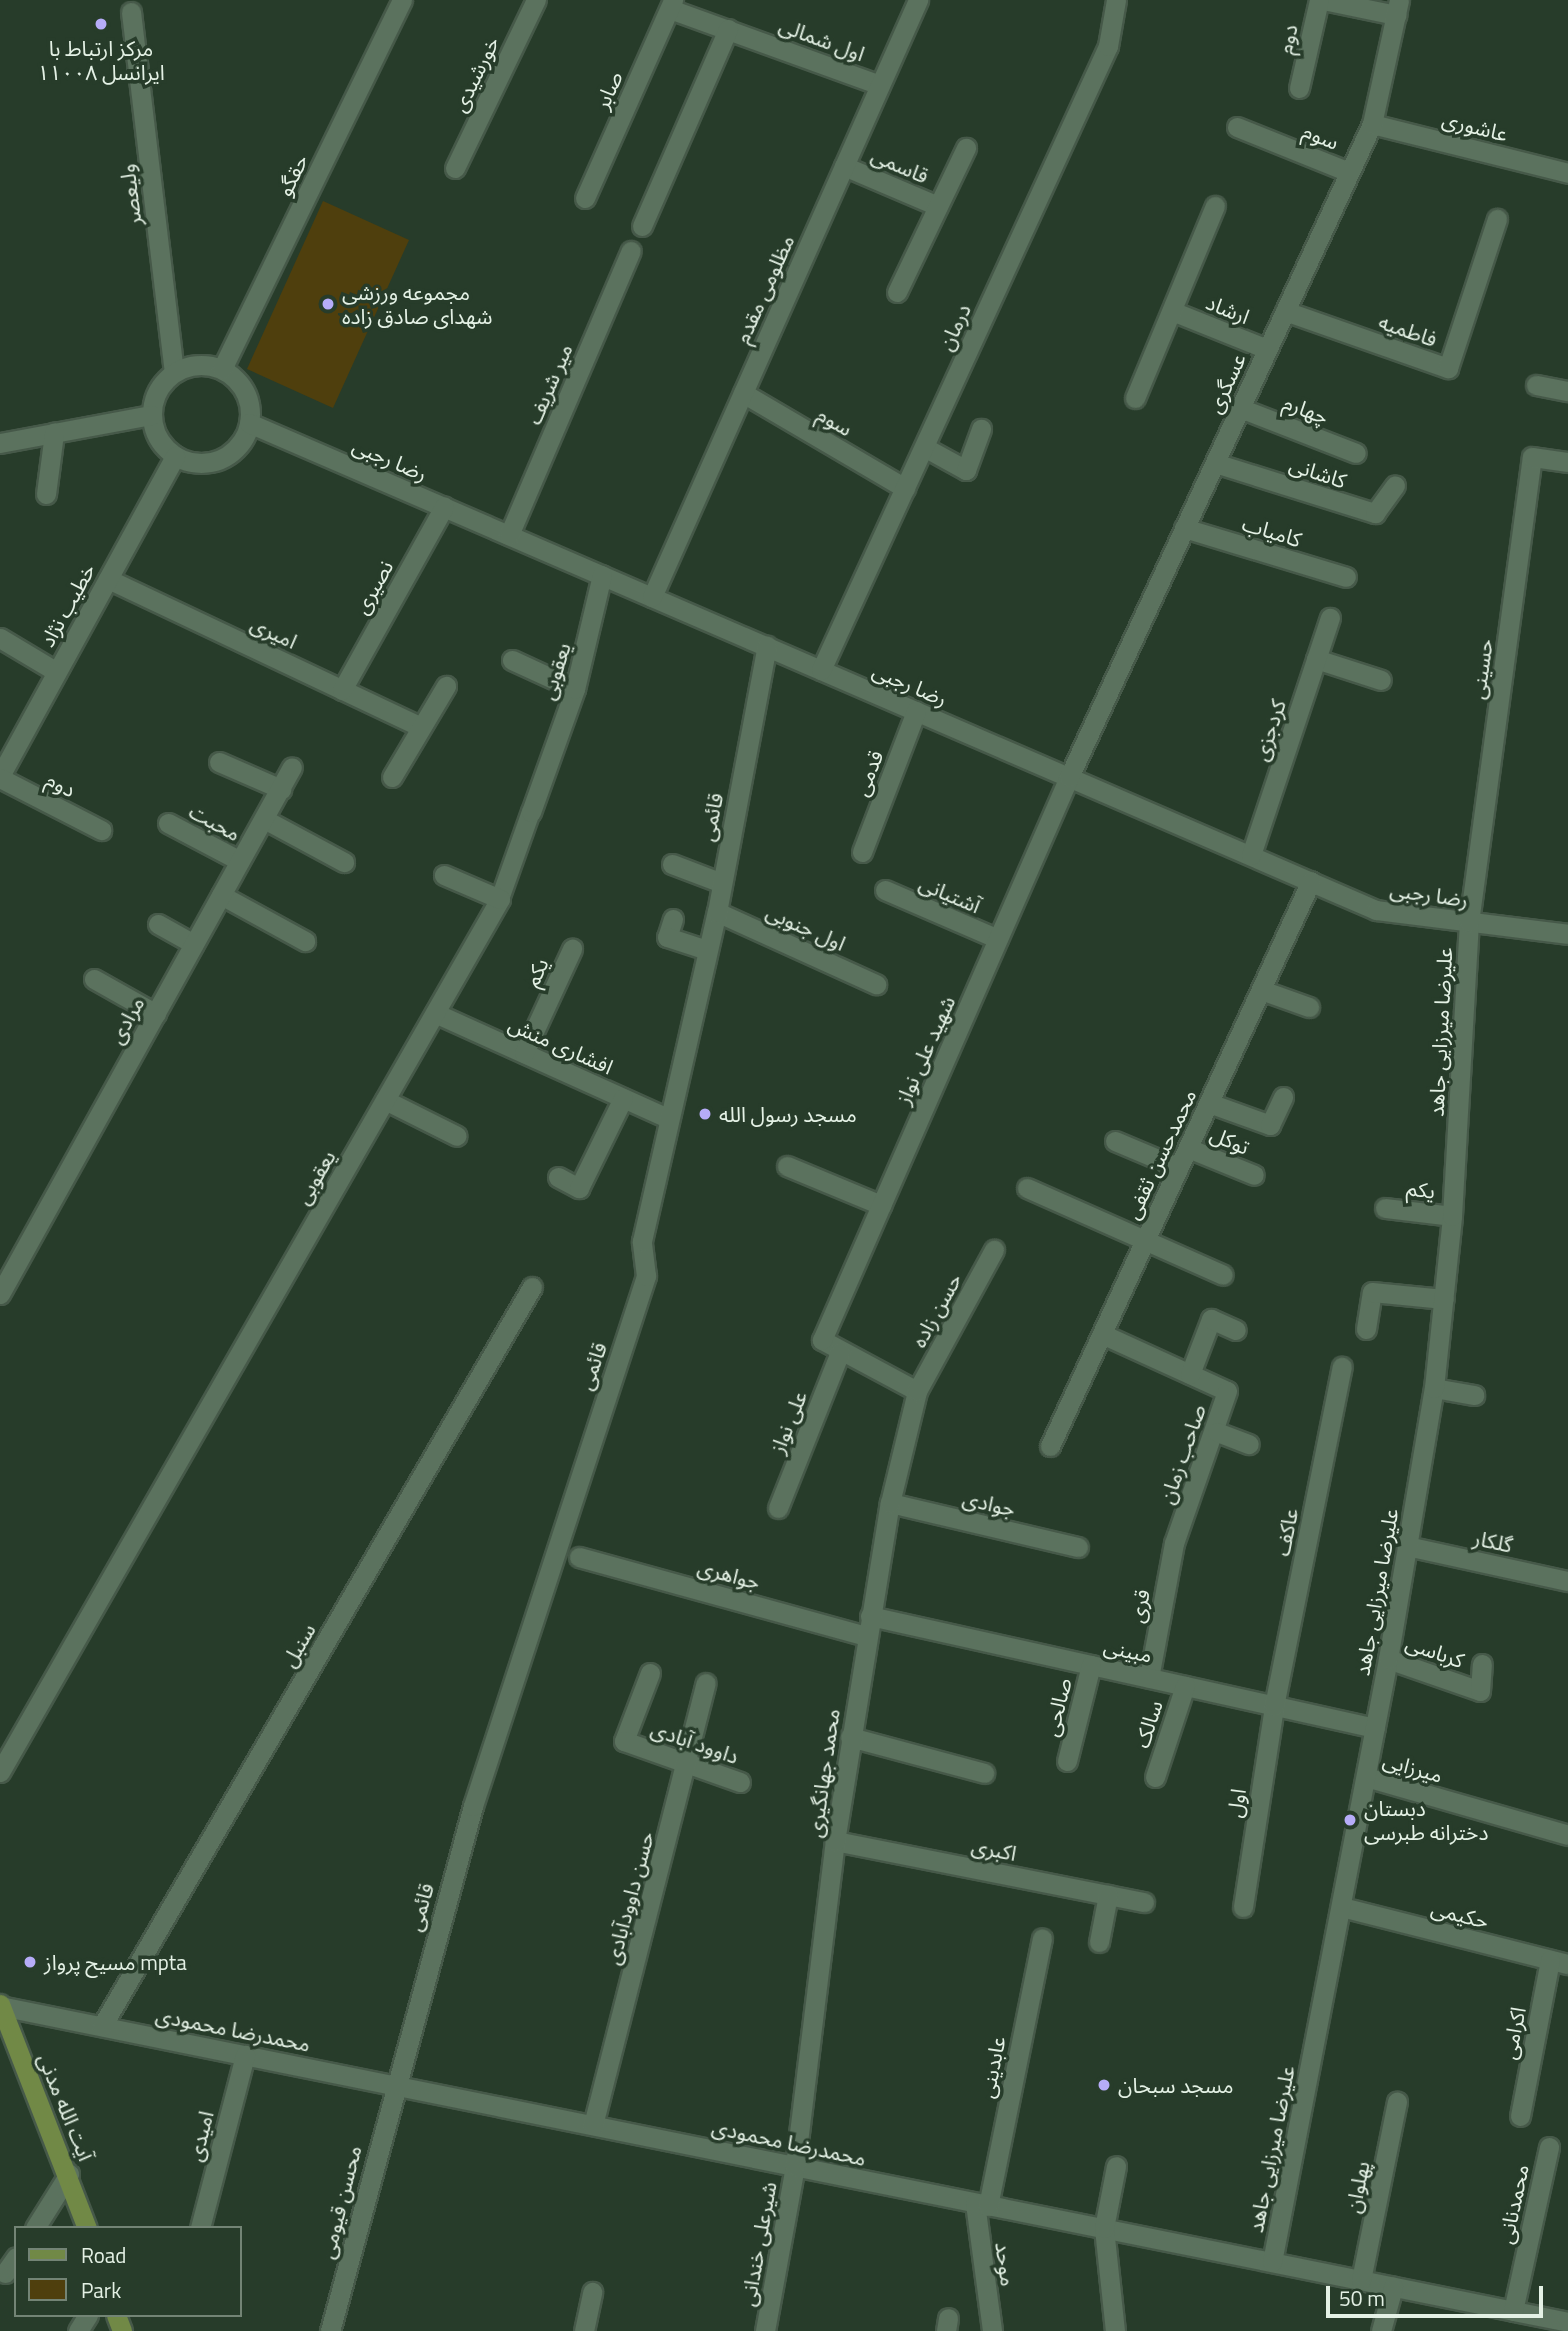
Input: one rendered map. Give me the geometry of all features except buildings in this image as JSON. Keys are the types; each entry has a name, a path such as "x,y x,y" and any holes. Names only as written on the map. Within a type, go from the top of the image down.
{"main road":[{"name":"آیت الله مدنی","path":"0,2005 69,2174 86,2226"}],"street":[{"name":"حقگو","path":"222,369 402,0"},
{"name":"خورشیدی","path":"455,168 536,0"},
{"name":"مظلومی مقدم","path":"652,597 918,0"},
{"name":"درمان","path":"821,670 1108,46 1116,0"},
{"name":"دوم","path":"1299,88 1321,0 1397,7"},
{"name":"اول شمالی","path":"671,4 728,29 880,85"},
{"name":"صابر","path":"585,198 671,4"},
{"name":"عسگری","path":"1069,777 1371,124 1397,7"},
{"name":"ولیعصر","path":"131,12 174,373"},
{"path":"642,226 728,29"},
{"name":"عاشوری","path":"1371,124 1568,173"},
{"name":"سوم","path":"1237,127 1349,172"},
{"path":"897,292 966,148"},
{"name":"قاسمی","path":"844,166 938,206"},
{"path":"1136,398 1215,206"},
{"name":"فاطمیه","path":"1285,311 1448,368 1497,219"},
{"name":"میر شریف","path":"509,535 631,251"},
{"name":"ارشاد","path":"1172,311 1267,349"},
{"path":"205,365 222,369 245,392 249,423 234,450 221,459 189,462 175,456 155,432 152,415 158,391 174,373 205,365"},
{"path":"1536,385 1568,391"},
{"name":"سوم","path":"743,393 905,488"},
{"name":"چهارم","path":"1240,408 1356,453"},
{"path":"0,443 152,415"},
{"name":"رضا رجبی","path":"249,423 1376,909 1568,934"},
{"path":"924,447 966,470 981,429"},
{"path":"46,494 54,433"},
{"name":"خطیب نژاد","path":"0,777 175,456"},
{"name":"حسینی","path":"1469,922 1532,457 1568,462"},
{"name":"کاشانی","path":"1215,463 1375,513 1395,485"},
{"name":"نصیری","path":"342,690 444,507"},
{"name":"کامیاب","path":"1184,528 1346,577"},
{"name":"یعقوبی","path":"531,812 575,689 602,575"},
{"name":"امیری","path":"108,579 421,727"},
{"name":"کردجزی","path":"1251,855 1329,618"},
{"path":"0,638 57,672"},
{"name":"قائمی","path":"393,2085 473,1806 646,1276 642,1241 667,1118 717,912 767,646"},
{"path":"1316,659 1381,680"},
{"path":"512,660 575,689"},
{"path":"392,777 446,686"},
{"name":"قدمی","path":"862,852 916,711"},
{"path":"219,762 281,789"},
{"name":"مرادی","path":"0,1294 292,767"},
{"name":"دوم","path":"0,777 101,830"},
{"name":"شهید علی نواز","path":"841,1352 822,1340 1069,777"},
{"path":"264,819 344,862"},
{"name":"محبت","path":"168,823 240,861"},
{"path":"672,864 722,883"},
{"path":"444,875 500,899"},
{"name":"محمدحسن ثقفی","path":"1050,1446 1311,881"},
{"name":"آشتیانی","path":"885,890 998,939"},
{"path":"221,895 305,941"},
{"name":"یعقوبی","path":"0,1772 500,899"},
{"name":"اول جنوبی","path":"717,912 876,984"},
{"path":"673,919 667,937 707,950"},
{"name":"علیرضا میرزایی جاهد","path":"1272,2262 1376,1728 1434,1388 1452,1216 1469,922"},
{"path":"158,924 194,944"},
{"name":"یکم","path":"524,1053 572,948"},
{"path":"94,979 156,1014"},
{"path":"1261,990 1309,1007"},
{"name":"افشاری منش","path":"435,1013 667,1118"},
{"path":"1209,1103 1270,1125 1283,1097"},
{"path":"558,1177 579,1188 623,1098"},
{"path":"385,1100 457,1136"},
{"path":"1115,1141 1179,1168"},
{"name":"توکل","path":"1188,1148 1254,1175"},
{"path":"787,1166 881,1205"},
{"path":"1027,1188 1223,1275"},
{"name":"یکم","path":"1385,1208 1452,1216"},
{"name":"حسن زاده","path":"917,1391 994,1250"},
{"name":"سنبل","path":"102,2026 532,1287"},
{"path":"1366,1329 1372,1292 1444,1299"},
{"path":"1190,1374 1211,1319 1236,1330"},
{"name":"صاحب زمان","path":"1102,1334 1227,1391 1217,1432 1174,1543"},
{"path":"841,1352 917,1391"},
{"name":"علی نواز","path":"778,1508 841,1352"},
{"name":"عاکف","path":"1274,1706 1342,1367"},
{"path":"1434,1388 1474,1395"},
{"name":"محمد جهانگیری","path":"795,2166 850,1737 890,1503 917,1391"},
{"path":"1217,1432 1249,1444"},
{"name":"جوادی","path":"890,1503 1078,1547"},
{"name":"قری","path":"1149,1678 1174,1543"},
{"name":"گلکار","path":"1408,1546 1568,1580"},
{"name":"جواهری","path":"579,1557 866,1636"},
{"path":"1568,1572 1568,1580"},
{"name":"مبینی","path":"870,1616 1376,1728"},
{"name":"کرباسی","path":"1388,1658 1480,1691 1482,1664"},
{"name":"صالحی","path":"1067,1761 1091,1665"},
{"name":"داوود آبادی","path":"650,1674 624,1741 740,1782"},
{"name":"حسن داوودآبادی","path":"593,2125 688,1763 706,1683"},
{"name":"سالک","path":"1155,1777 1185,1686"},
{"name":"اول","path":"1243,1907 1274,1706"},
{"path":"850,1737 984,1773"},
{"name":"میرزایی","path":"1366,1777 1568,1835"},
{"name":"اکبری","path":"835,1841 1144,1902"},
{"path":"1099,1942 1108,1895"},
{"name":"حکیمی","path":"1342,1907 1559,1962"},
{"name":"عابدینی","path":"981,2205 1042,1938"},
{"name":"اکرامی","path":"1520,2116 1559,1962"},
{"name":"محمدرضا محمودی","path":"0,2005 1513,2311 1540,2324 1568,2322"},
{"name":"امیدی","path":"201,2226 244,2055"},
{"name":"محسن قیومی","path":"330,2331 393,2085"},
{"name":"پهلوان","path":"1361,2280 1397,2102"},
{"name":"محمدنانی","path":"1513,2311 1549,2147"},
{"name":"شیرعلی خندانی","path":"765,2331 795,2166"},
{"path":"1115,2331 1104,2228 1116,2166"},
{"path":"35,2226 69,2174"},
{"name":"موحد","path":"981,2205 992,2331"},
{"path":"1381,2331 1393,2287"},
{"path":"584,2331 592,2292"}],"lane":[{"name":"یعقوبی","path":"500,899 531,812"}],"green space":[{"name":"مجموعه ورزشی شهدای صادق زاده","path":"323,201 409,240 333,408 247,369"}],"place":[{"name":"مرکز ارتباط با ایرانسل ۱۱۰۰۸","path":"101,24"},
{"name":"مجموعه ورزشی شهدای صادق زاده","path":"328,304"},
{"name":"مسجد رسول الله","path":"705,1114"},
{"name":"دبستان دخترانه طبرسی","path":"1350,1820"},
{"name":"مسیح پرواز mpta","path":"30,1962"},
{"name":"مسجد سبحان","path":"1104,2085"}]}
